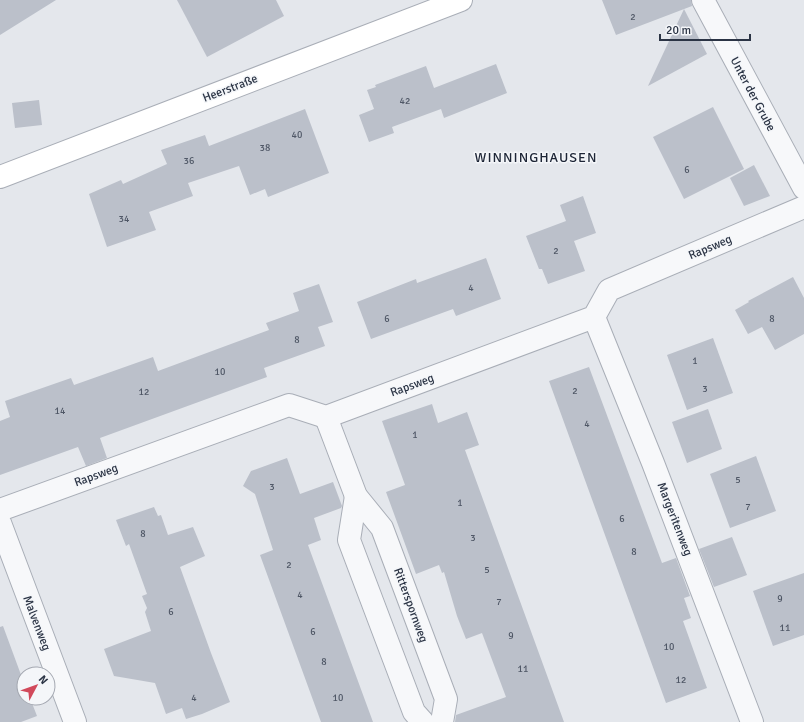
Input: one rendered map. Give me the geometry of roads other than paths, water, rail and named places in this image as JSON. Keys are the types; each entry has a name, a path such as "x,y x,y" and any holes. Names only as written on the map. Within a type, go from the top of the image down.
{"street":[{"name":"Heerstraße","path":"0,176 461,0"},
{"name":"Unter der Grube","path":"703,0 804,188"},
{"name":"Rapsweg","path":"0,510 289,405 326,417 594,318 609,290 804,207"},
{"name":"Margeritenweg","path":"594,318 654,463 752,722"},
{"name":"Ritterspornweg","path":"326,417 356,496 382,528 446,699 442,722"},
{"name":"Ritterspornweg","path":"356,496 349,540 414,712 423,722"},
{"name":"Malvenweg","path":"0,523 75,722"}],"district":[{"name":"WINNINGHAUSEN","path":"536,157"}]}
